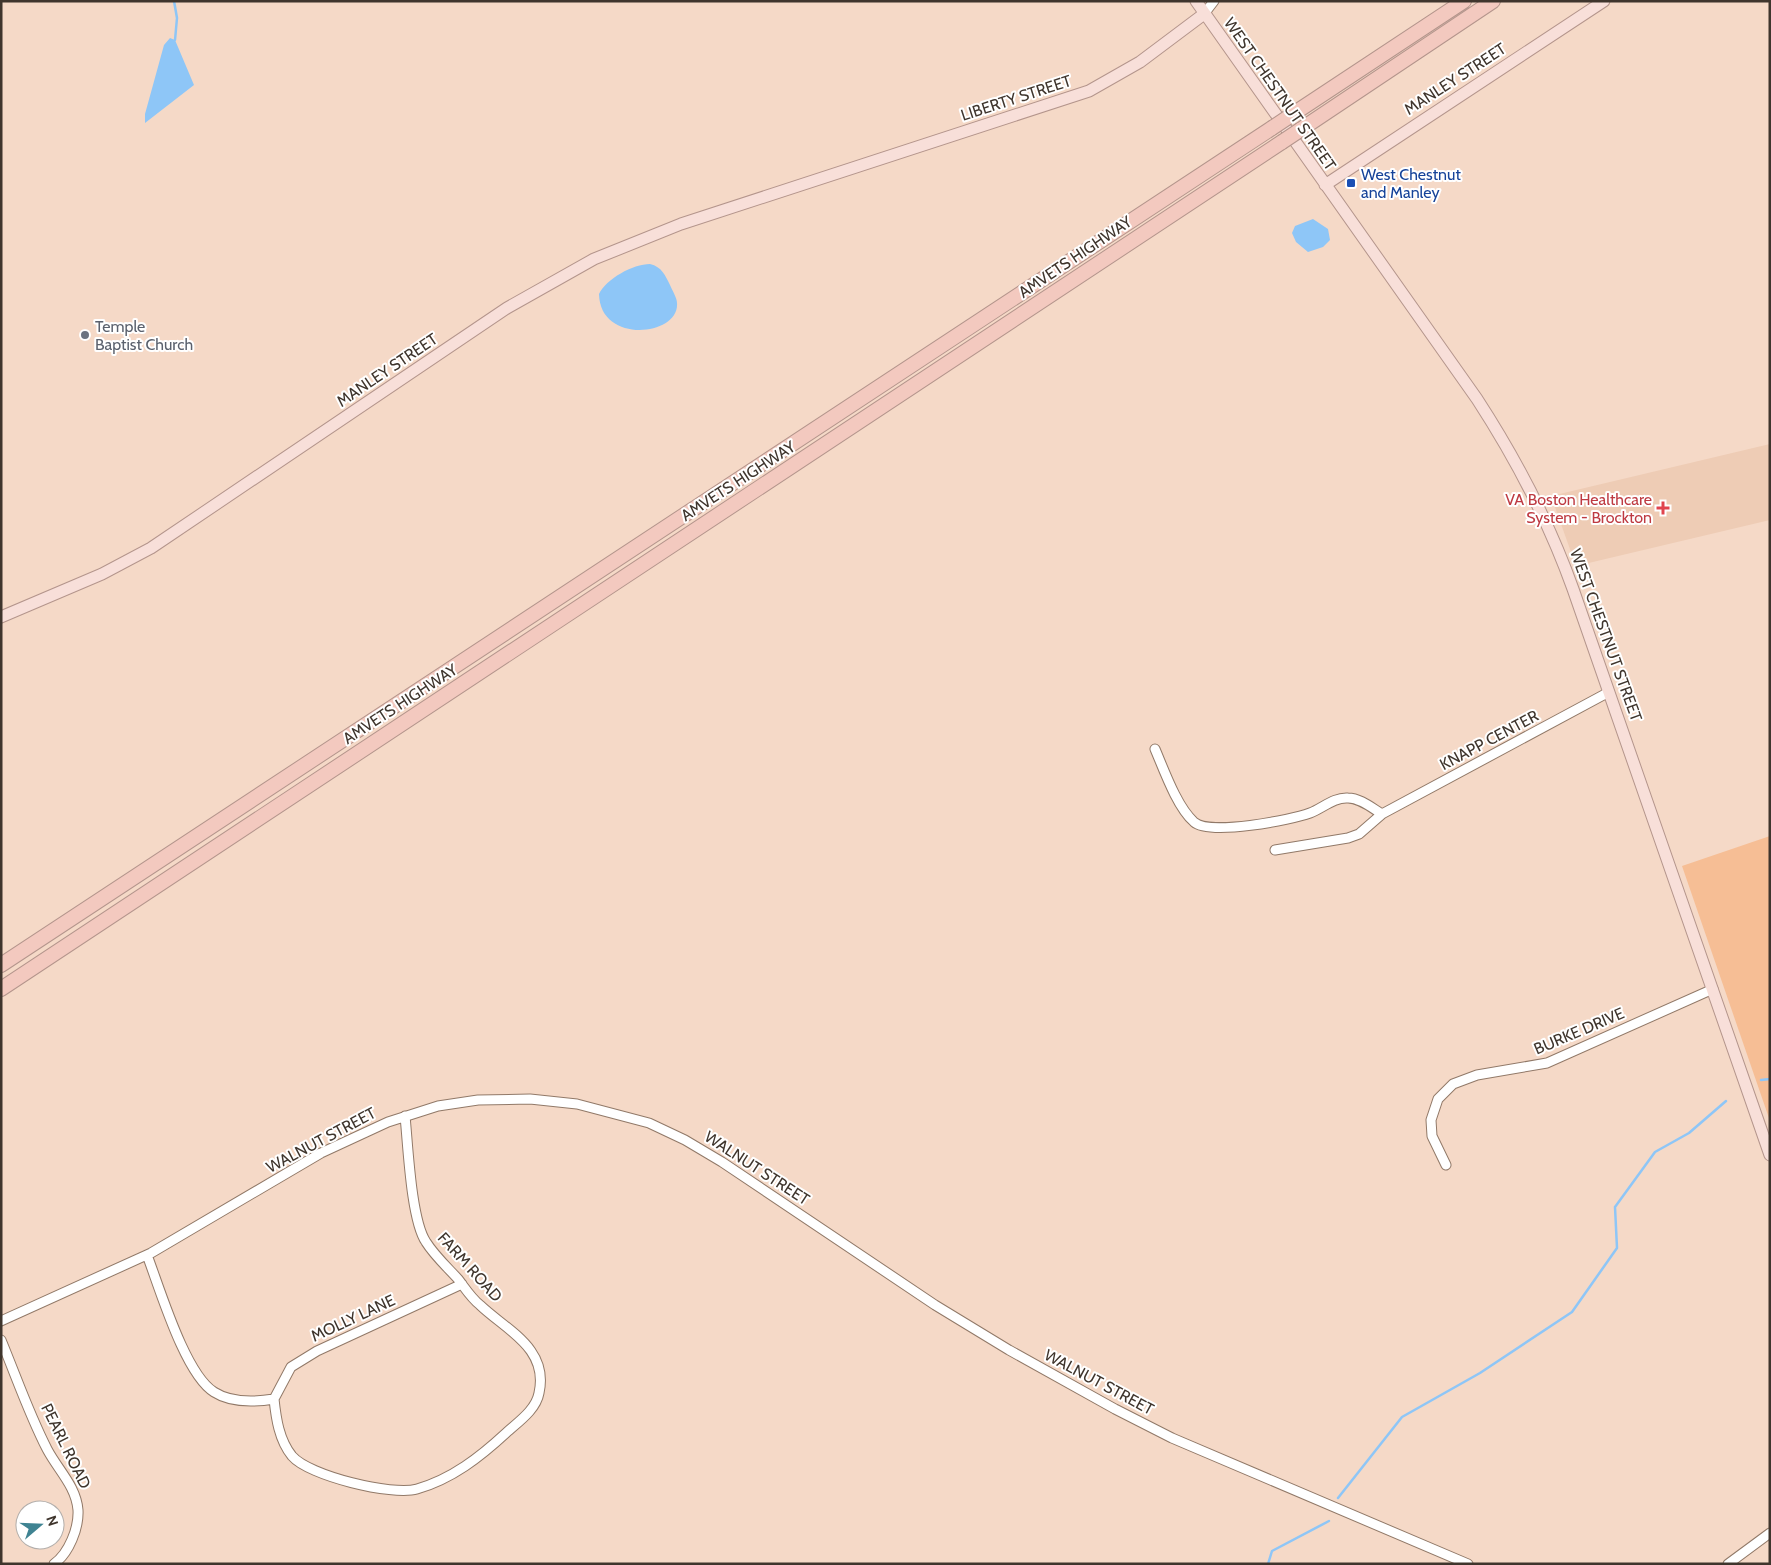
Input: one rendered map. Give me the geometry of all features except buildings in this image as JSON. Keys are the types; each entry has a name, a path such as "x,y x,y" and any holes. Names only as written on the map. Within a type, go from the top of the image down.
{"highway":[{"name":"AMVETS HIGHWAY","path":"1,965 1464,1"},
{"name":"AMVETS HIGHWAY","path":"1,989 1493,1"}],"main road":[{"name":"WEST CHESTNUT STREET","path":"1196,1 1462,378 1514,459 1542,513 1560,555 1609,692 1770,1155"},
{"name":"MANLEY STREET","path":"1324,185 1604,1"},
{"name":"LIBERTY STREET","path":"806,184 1089,91 1140,62 1204,14"},
{"name":"MANLEY STREET","path":"1,617 102,574 151,548 508,308 560,277 608,253 651,235 806,184"}],"street":[{"name":"LIBERTY STREET","path":"1204,14 1214,1"},
{"name":"KNAPP CENTER","path":"1275,850 1354,836 1382,814 1609,692"},
{"path":"1155,749 1185,810 1194,822 1204,827 1225,827 1294,817 1346,798 1358,800 1382,814"},
{"name":"BURKE DRIVE","path":"1446,1165 1432,1136 1431,1120 1438,1099 1454,1084 1477,1075 1547,1063 1712,989"},
{"name":"WALNUT STREET","path":"1,1321 147,1255 332,1148 362,1132 405,1116 463,1102 530,1099 590,1106 649,1123 686,1140 722,1162 935,1305 1099,1401 1172,1438 1468,1564"},
{"name":"FARM ROAD","path":"274,1399 276,1416 283,1440 293,1457 315,1469 349,1482 398,1491 417,1489 467,1467 532,1409 539,1393 540,1370 533,1352 515,1332 479,1305 425,1241 417,1220 405,1116"},
{"path":"147,1255 189,1362 198,1379 215,1393 231,1399 258,1401 274,1399"},
{"name":"MOLLY LANE","path":"274,1399 291,1367 317,1351 462,1284"},
{"name":"PEARL ROAD","path":"1,1340 46,1448 71,1485 76,1497 78,1511 76,1528 70,1543 54,1564"},
{"path":"1728,1564 1770,1533"}],"shaded area":[{"name":"VA Boston Healthcare System - Brockton","path":"1770,444 1770,520 1576,566 1551,496"},
{"path":"1770,836 1770,1121 1682,866"}],"water":[{"path":"170,38 175,40 194,85 145,123 145,114 164,45"},
{"path":"1313,219 1328,229 1330,240 1323,247 1308,252 1296,242 1292,233 1295,226"},
{"path":"650,264 660,269 670,285 677,301 675,314 666,323 654,328 640,330 625,328 612,322 603,310 599,294 608,283 621,273"}],"waterway":[{"path":"174,1 177,18 175,40"},
{"path":"1761,1080 1770,1079"},
{"path":"1338,1498 1402,1417 1480,1373 1572,1312 1617,1248 1615,1207 1655,1152 1689,1133 1726,1101"},
{"path":"1268,1564 1272,1551 1329,1521"}],"place":[{"name":"West Chestnut and Manley","path":"1351,183"},
{"name":"Temple Baptist Church","path":"85,335"},
{"name":"VA Boston Healthcare System - Brockton","path":"1663,508"}]}
